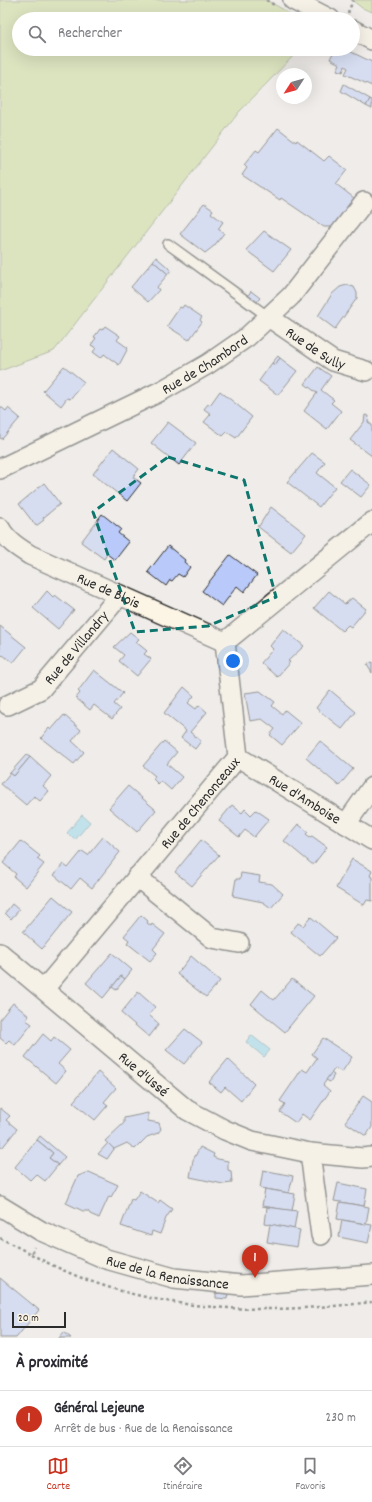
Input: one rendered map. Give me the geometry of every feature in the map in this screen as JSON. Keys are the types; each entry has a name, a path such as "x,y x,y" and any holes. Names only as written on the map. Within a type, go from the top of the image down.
{"street":[{"path":"293,0 316,12"},
{"path":"360,34 372,40"},
{"name":"Rue de Chambord","path":"0,469 176,382 208,364 247,337 270,318 307,277 364,202"},
{"name":"Rue de Sully","path":"270,318 333,361 366,371"},
{"path":"225,642 372,523"},
{"name":"Rue de Blois","path":"0,528 3,534 16,546 30,555 225,642"},
{"name":"Rue de Villandry","path":"8,705 41,689 120,595"},
{"name":"Rue de Chenonceaux","path":"44,989 238,757 225,642"},
{"name":"Rue d'Amboise","path":"238,757 372,840"},
{"path":"346,824 372,787"},
{"path":"137,877 212,938 239,943"},
{"name":"Rue d'Ussé","path":"0,954 44,989 187,1110 225,1130 252,1141 310,1153 363,1158 372,1157"},
{"path":"310,1153 321,1235"},
{"name":"Rue de la Renaissance","path":"0,1206 41,1231 106,1259 174,1278 241,1285 372,1276"}],"lane":[{"path":"168,244 270,318"}],"path":[{"path":"348,12 353,0"}],"highlighted area":[{"path":"168,457 244,480 276,597 208,626 135,632 93,512"}],"green space":[{"path":"0,0 266,0 286,11 287,12 12,12 12,56 293,56 282,68 276,68 276,74 239,112 54,351 0,371"},
{"path":"352,0 372,0 372,12 362,8"}],"water":[{"path":"82,815 90,822 75,840 67,833"},
{"path":"251,1035 270,1050 264,1057 246,1042"}],"building":[{"path":"332,56 360,56 372,62 372,86 345,74 348,68 345,66 343,72 337,70 340,64 330,59"},
{"path":"344,84 370,99 366,106 341,91"},
{"path":"370,99 372,100 372,109 366,106"},
{"path":"278,128 296,142 297,140 324,161 329,156 347,170 336,184 354,198 332,227 324,227 281,198 280,200 242,175 247,168 244,165 256,150 259,152"},
{"path":"204,204 213,210 211,213 223,222 218,229 224,233 214,246 205,253 180,234"},
{"path":"264,231 291,250 274,271 246,250"},
{"path":"156,257 171,270 168,274 153,261"},
{"path":"153,261 168,274 157,287 159,290 148,302 131,287"},
{"path":"347,285 354,287 357,293 357,298 335,329 318,316 332,294 340,287"},
{"path":"251,291 260,298 255,304 247,297"},
{"path":"184,305 202,317 200,320 202,322 189,340 167,326 180,307 182,308"},
{"path":"105,326 120,336 117,340 128,348 119,365 104,354 101,358 93,352 96,348 91,345 96,338 94,337 100,329 102,330"},
{"path":"278,356 280,358 275,365 272,363"},
{"path":"280,358 297,371 278,395 259,381 272,363 275,365"},
{"path":"64,366 84,382 70,399 67,398 61,406 43,391"},
{"path":"318,367 331,376 321,390 334,400 331,403 341,411 327,429 304,411 317,393 305,384"},
{"path":"220,391 252,417 236,438 227,432 223,436 204,422 211,414 204,409 208,404 210,405"},
{"path":"0,406 6,411 8,408 20,418 2,439 0,438"},
{"path":"365,415 369,416 368,422 372,425 372,456 350,440 364,422"},
{"path":"168,422 196,443 179,465 151,443"},
{"path":"113,448 139,469 133,477 141,483 127,501 93,474"},
{"path":"312,453 325,462 317,473 335,487 319,507 287,482"},
{"path":"350,469 371,485 361,497 340,481"},
{"path":"44,483 60,504 36,526 19,504"},
{"path":"271,507 306,534 291,552 257,526 259,526"},
{"path":"102,514 121,529 118,533 129,542 115,560 107,554 104,559 81,542"},
{"path":"168,546 185,560 184,562 190,567 183,577 178,574 172,581 170,580 166,586 148,572"},
{"path":"230,555 257,575 244,592 237,586 222,606 202,591"},
{"path":"47,591 53,597 55,595 74,610 58,629 33,608"},
{"path":"329,591 345,604 352,598 366,609 351,627 348,625 342,631 314,608"},
{"path":"0,626 26,647 13,663 3,655 0,657"},
{"path":"283,629 304,646 288,661 290,662 277,677 261,663 273,649 270,646"},
{"path":"130,632 139,639 136,642 147,651 144,654 151,659 137,676 119,661 124,655 114,647"},
{"path":"372,662 372,673 367,665"},
{"path":"94,670 123,693 114,704 120,709 112,719 94,705 90,710 76,698 80,693 78,691"},
{"path":"184,687 194,696 188,703 196,709 199,705 207,712 190,732 201,741 195,749 181,738 186,731 164,713"},
{"path":"330,690 356,712 342,729 316,708"},
{"path":"260,691 275,702 272,706 282,714 285,710 301,723 282,745 270,735 275,729 262,719 250,721 245,693"},
{"path":"64,715 81,730 72,741 84,752 74,764 41,738 49,728 51,730"},
{"path":"164,741 177,752 167,764 182,777 171,790 161,781 158,784 153,779 155,776 143,766"},
{"path":"320,741 353,769 339,786 306,758"},
{"path":"26,755 30,757 14,776 10,773"},
{"path":"30,757 51,776 43,786 49,791 40,801 34,796 26,805 1,784 10,773 14,776"},
{"path":"128,786 156,810 137,832 109,808"},
{"path":"232,805 242,813 245,809 251,815 256,810 269,819 254,837 245,830 239,837 219,821"},
{"path":"298,824 308,832 306,834 310,837 312,836 327,847 313,865 284,841"},
{"path":"103,837 120,852 92,888 80,878 71,889 54,875 63,864 68,868 82,851 88,855"},
{"path":"201,840 219,855 192,886 175,872"},
{"path":"21,841 40,856 37,859 44,864 26,887 14,877 16,874 3,863"},
{"path":"352,859 372,871 370,876 372,877 372,901 367,900 364,905 336,888"},
{"path":"241,873 260,876 259,882 272,884 283,894 271,908 263,902 233,896 236,879 240,879"},
{"path":"53,896 72,912 42,949 23,932"},
{"path":"12,904 19,910 11,919 5,913"},
{"path":"141,915 148,921 147,923 151,926 152,924 165,934 153,949 157,953 150,961 127,943 129,940 124,936"},
{"path":"311,917 336,938 320,956 291,932 298,923 303,926"},
{"path":"112,953 132,970 125,979 121,976 103,998 86,983"},
{"path":"191,956 220,981 206,997 177,974"},
{"path":"121,976 125,979 116,990 112,987"},
{"path":"292,979 314,996 285,1032 251,1004 262,990 274,1000"},
{"path":"138,992 155,1007 149,1015 159,1024 149,1037 121,1013"},
{"path":"13,1003 29,1016 26,1020 32,1024 15,1045 9,1040 6,1043 0,1038 0,1019"},
{"path":"185,1029 202,1042 184,1064 166,1050"},
{"path":"43,1034 51,1041 54,1037 70,1050 58,1064 66,1071 56,1083 25,1057"},
{"path":"323,1038 352,1057 342,1072 335,1068 323,1085 330,1091 310,1120 302,1114 296,1123 280,1112 285,1104 280,1101 302,1069 307,1072 317,1058 312,1054"},
{"path":"228,1059 254,1084 241,1101 225,1087 221,1092 209,1082"},
{"path":"98,1072 116,1088 104,1102 108,1105 95,1120 73,1102"},
{"path":"331,1073 334,1075 330,1082 326,1080"},
{"path":"363,1096 372,1102 372,1127 366,1136 345,1122"},
{"path":"0,1108 10,1116 6,1120 17,1129 2,1148 0,1146"},
{"path":"148,1113 148,1121 159,1123 161,1129 158,1133 147,1137 135,1149 127,1143 114,1149 105,1141 124,1123 124,1118"},
{"path":"40,1136 65,1157 58,1165 49,1158 53,1153 37,1140"},
{"path":"37,1140 53,1153 49,1158 58,1165 45,1181 36,1174 30,1180 15,1167"},
{"path":"108,1143 114,1149 107,1159 98,1154"},
{"path":"200,1147 214,1154 213,1157 228,1161 228,1170 231,1171 232,1183 223,1184 190,1177 193,1160"},
{"path":"263,1170 293,1176 289,1193 260,1188"},
{"path":"89,1172 118,1185 111,1197 109,1196 99,1218 90,1214 88,1211 83,1211 66,1203 78,1176"},
{"path":"338,1183 367,1189 364,1206 334,1201"},
{"path":"265,1189 295,1194 292,1211 262,1206"},
{"path":"140,1191 158,1203 160,1200 172,1209 166,1218 160,1234 152,1231 151,1236 121,1226 131,1199 134,1200"},
{"path":"340,1202 369,1207 366,1224 337,1219"},
{"path":"267,1207 297,1211 294,1229 265,1224"},
{"path":"342,1220 372,1225 368,1243 339,1237"},
{"path":"270,1224 300,1230 297,1247 267,1242"},
{"path":"0,1278 39,1310 16,1338 0,1338"},
{"path":"216,1293 228,1294 227,1299 216,1298"},
{"path":"64,1332 71,1338 59,1338"}],"place":[{"name":"Général Lejeune","path":"255,1278"}]}
